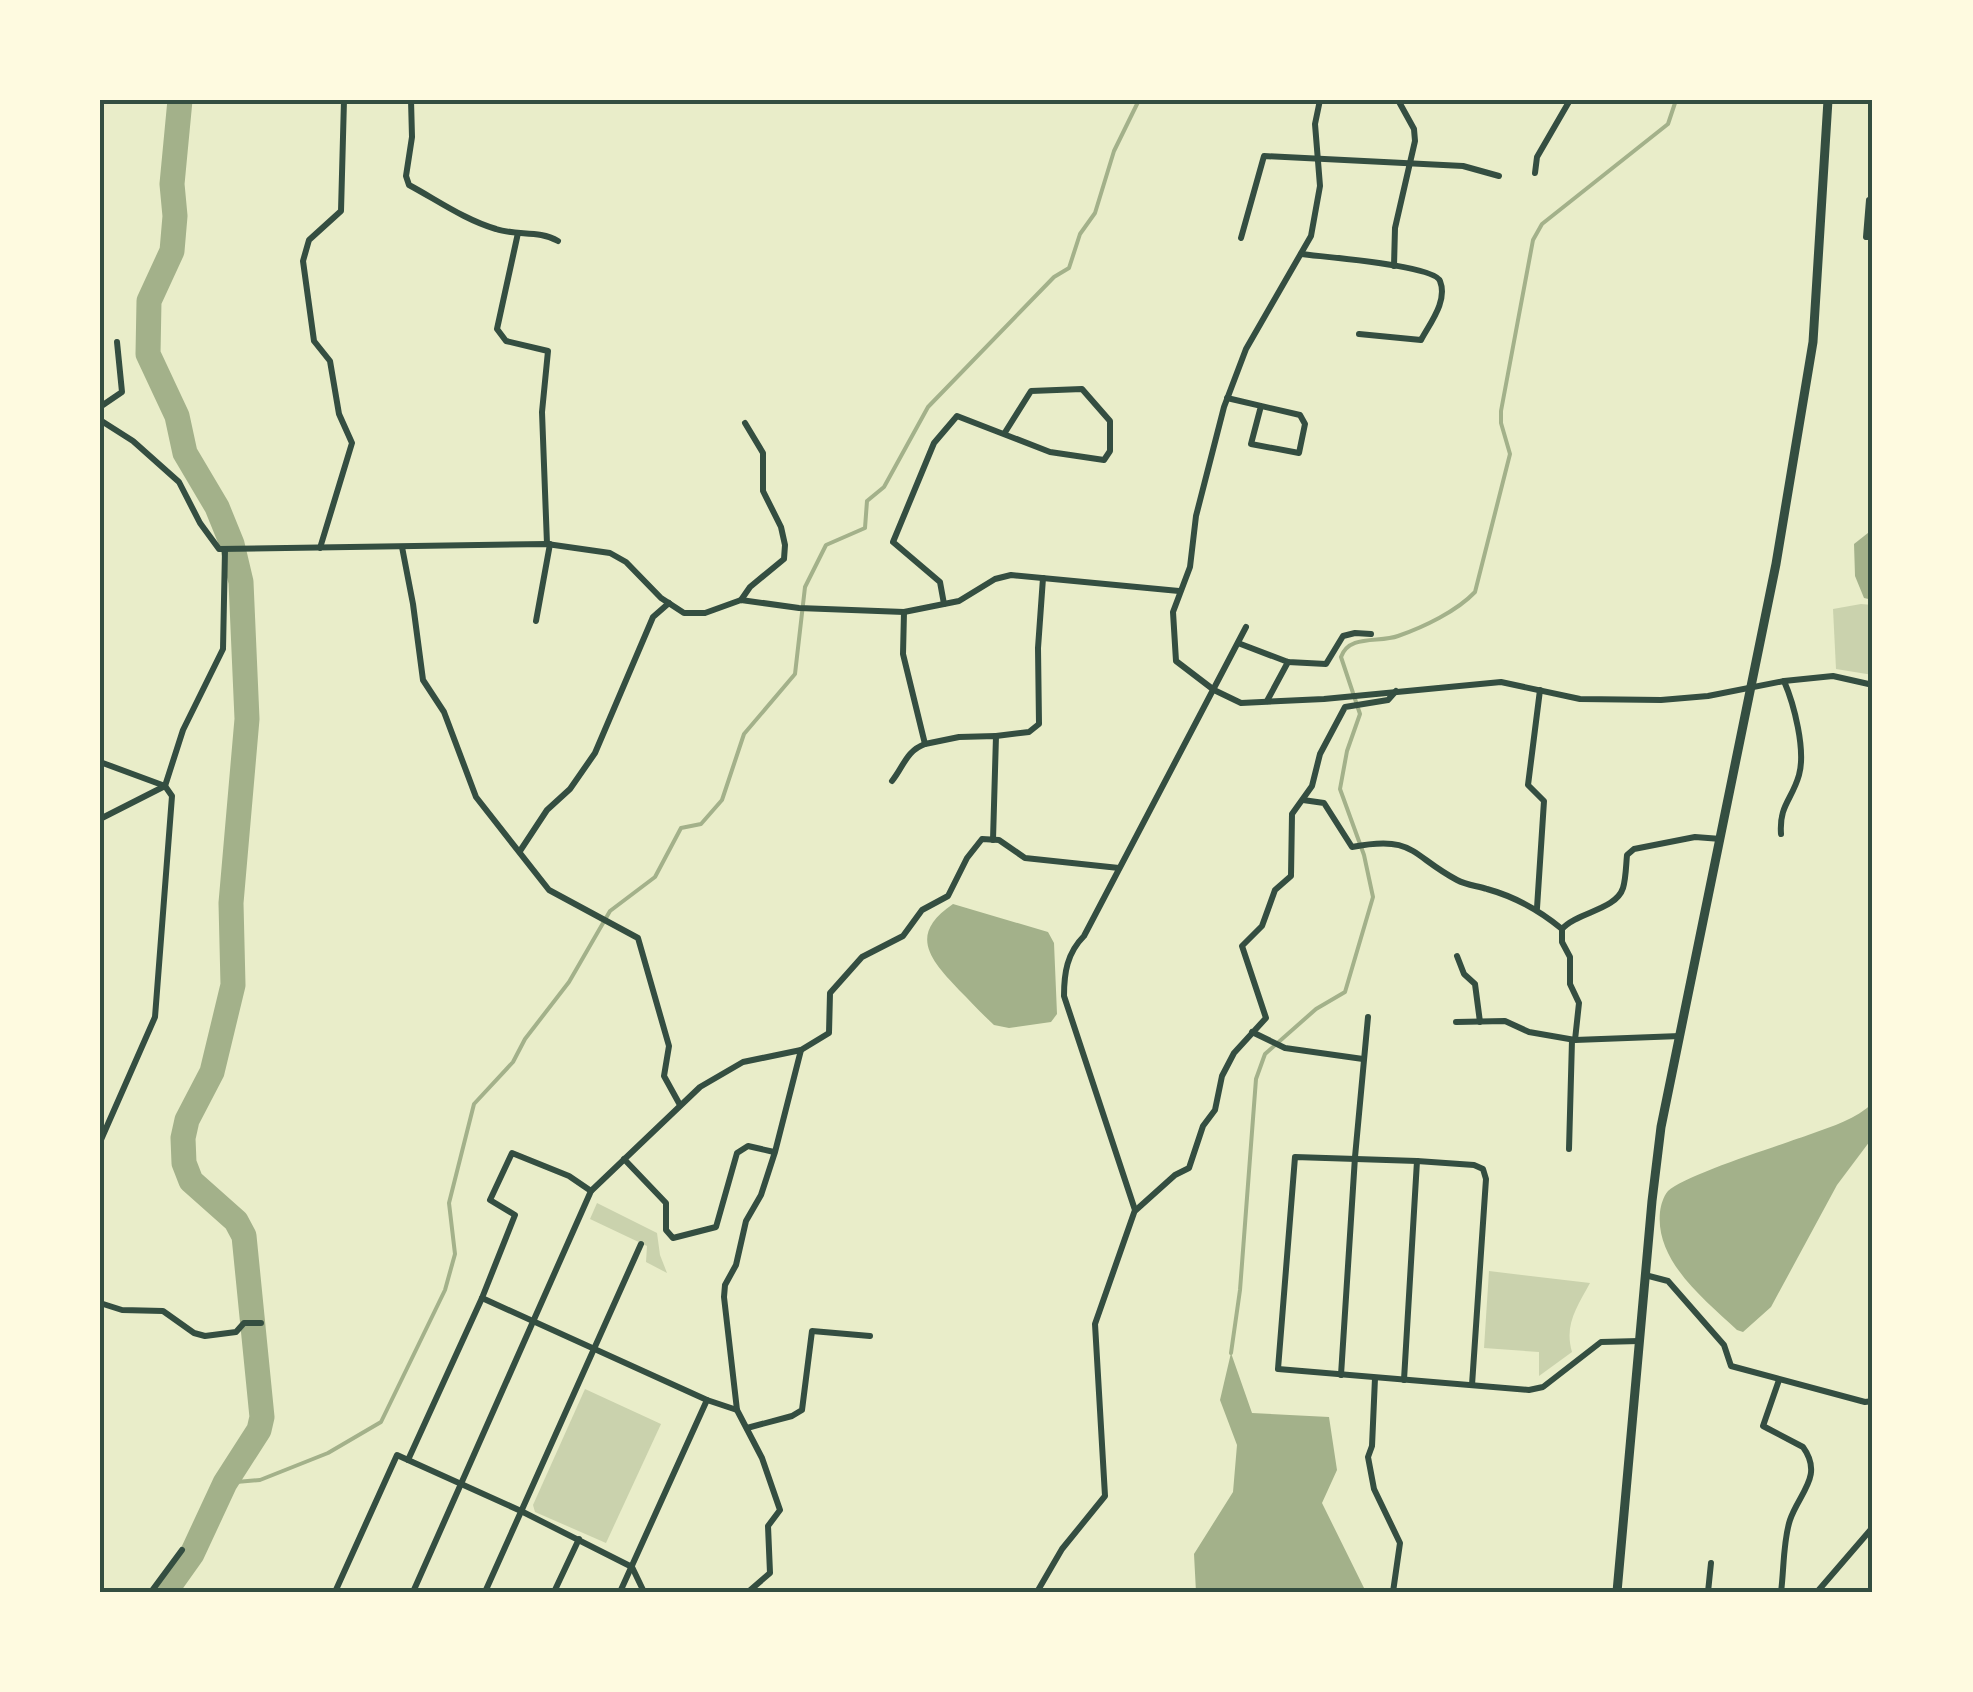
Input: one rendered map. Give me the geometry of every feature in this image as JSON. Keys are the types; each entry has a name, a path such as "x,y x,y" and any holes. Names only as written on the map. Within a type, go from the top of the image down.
{"street":[{"path":"320,548 352,443 339,414 330,362 314,341 304,261 309,240 341,210 344,100"},
{"path":"411,100 412,138 406,176 409,185 477,223 518,233 546,234 558,241"},
{"path":"1320,100 1314,124 1320,186 1311,236 1246,349 1227,398 1196,516 1190,567 1174,612 1176,661 1214,690 1242,703 1500,682 1580,699 1661,700 1833,676 1873,685"},
{"path":"1394,266 1395,228 1415,141 1414,129 1398,100"},
{"path":"1536,172 1537,156 1570,100"},
{"path":"1616,1592 1662,1127 1752,688 1813,342 1828,100"},
{"path":"1240,238 1264,156 1462,166 1498,176"},
{"path":"1873,200 1869,200 1866,237 1873,237"},
{"path":"518,233 497,329 506,341 548,351 542,412 549,544 536,621"},
{"path":"1301,254 1394,266 1434,274 1440,280 1442,300 1422,340 1359,334"},
{"path":"100,407 122,392 117,342"},
{"path":"944,604 940,582 893,542 934,444 958,416 1004,434 1050,452 1104,460 1110,451 1110,421 1082,389 1031,391 1004,434"},
{"path":"1227,398 1300,415 1305,424 1299,453 1251,444 1260,406"},
{"path":"100,420 133,442 178,482 219,550 549,544 610,554 626,562 684,613 705,613 741,600 799,608 904,612 959,602 1011,575 1179,592"},
{"path":"741,600 750,587 784,558 785,545 781,527 763,491 762,453 745,424"},
{"path":"402,548 422,680 444,712 476,797 550,890 638,938 669,1046 664,1076 680,1105"},
{"path":"100,819 165,786 183,730 223,649 226,550"},
{"path":"892,781 914,748 958,737 1029,732 1039,724 1038,648 1043,578"},
{"path":"520,851 595,753 653,617 669,603"},
{"path":"904,612 903,654 926,744"},
{"path":"1136,1210 1064,996 1064,974 1074,946 1084,936 1246,627"},
{"path":"1238,642 1288,662 1326,664 1343,636 1355,632 1371,634"},
{"path":"1267,702 1288,662"},
{"path":"1780,834 1780,814 1801,765 1792,701 1784,681"},
{"path":"1037,1592 1062,1549 1106,1496 1094,1335 1136,1210 1175,1175 1189,1168 1203,1126 1215,1110 1222,1076 1234,1053 1266,1018 1242,946 1262,926 1275,890 1291,876 1292,814 1312,786 1320,754 1346,708 1388,700 1397,690"},
{"path":"1537,908 1544,801 1528,784 1540,690"},
{"path":"993,840 996,736"},
{"path":"100,762 165,786 172,796 155,1017 100,1142"},
{"path":"1302,800 1324,803 1352,846 1378,842 1419,852 1459,882 1537,908 1562,928"},
{"path":"1569,1149 1574,1040 1580,1003 1570,984 1570,956 1562,942 1562,928 1570,920 1617,898 1623,889 1627,855 1634,849 1695,837 1721,839"},
{"path":"414,1592 591,1192 700,1087 743,1062 801,1050 828,1032 830,993 862,956 903,936 922,910 948,896 967,858 982,839 999,840 1025,858 1119,868"},
{"path":"1458,956 1464,974 1475,984 1480,1022"},
{"path":"1342,1375 1368,1017"},
{"path":"1456,1022 1505,1021 1539,1035 1574,1040 1680,1036"},
{"path":"1252,1032 1285,1048 1362,1059"},
{"path":"748,1592 770,1573 768,1526 780,1510 762,1458 737,1410 725,1284 736,1266 746,1221 761,1195 775,1152 801,1050"},
{"path":"624,1159 666,1203 666,1230 673,1238 716,1227 737,1153 748,1146 775,1152"},
{"path":"408,1460 482,1298 515,1214 490,1200 512,1153 570,1176 591,1192"},
{"path":"1472,1385 1486,1179 1483,1169 1474,1165 1355,1157 1295,1157 1278,1369 1529,1390 1543,1387 1601,1342 1639,1341"},
{"path":"1404,1380 1416,1161"},
{"path":"485,1592 641,1244"},
{"path":"1645,1275 1668,1281 1724,1345 1731,1366 1873,1401"},
{"path":"482,1298 737,1410"},
{"path":"100,1302 122,1310 163,1311 194,1333 206,1336 236,1332 247,1323 259,1323"},
{"path":"747,1428 802,1410 812,1331 870,1336"},
{"path":"1375,1378 1372,1446 1368,1457 1374,1489 1400,1543 1393,1592"},
{"path":"1779,1380 1762,1426 1803,1447 1812,1469 1811,1483 1790,1520 1781,1592"},
{"path":"620,1592 707,1400"},
{"path":"336,1592 397,1455 632,1566 644,1592"},
{"path":"1817,1592 1873,1526"},
{"path":"554,1592 579,1538"},
{"path":"151,1592 182,1550"},
{"path":"1708,1592 1710,1563"}],"shaded area":[{"path":"1873,529 1873,600 1864,598 1855,576 1854,544"},
{"path":"1873,605 1873,675 1836,669 1833,609"},
{"path":"953,904 1048,932 1054,943 1057,1014 1051,1022 1009,1028 994,1025 940,968 927,937 939,915"},
{"path":"1873,1103 1873,1137 1837,1185 1771,1307 1743,1332 1737,1330 1673,1263 1661,1230 1660,1212 1666,1193 1713,1169 1844,1122"},
{"path":"597,1203 657,1233 667,1273 646,1262 647,1246 590,1219"},
{"path":"1489,1271 1590,1283 1571,1325 1572,1352 1539,1376 1539,1352 1484,1348"},
{"path":"1231,1353 1252,1413 1329,1417 1337,1470 1322,1503 1366,1592 1196,1592 1194,1554 1233,1492 1237,1445 1220,1400"},
{"path":"585,1389 661,1424 606,1543 535,1512 533,1505"}],"waterway":[{"path":"165,1592 192,1554 225,1483 259,1430 262,1417 244,1236 236,1221 191,1181 184,1163 187,1120 212,1072 233,985 231,903 247,719 241,582 232,544 217,507 185,453 177,416 148,354 149,301 172,251 172,184 180,100"},
{"path":"225,1483 260,1480 328,1453 381,1422 445,1290 455,1254 449,1203 474,1104 513,1062 525,1039 569,982 610,911 655,877 681,828 701,824 722,800 744,734 795,674 805,587 826,545 865,528 867,501 884,487 928,407 1054,277 1069,268 1080,234 1095,213 1114,151 1139,100"},
{"path":"1231,1353 1240,1290 1256,1079 1265,1054 1316,1009 1345,992 1373,897 1364,855 1340,789 1347,751 1360,714 1341,657 1358,642 1398,636 1429,623 1475,592 1510,454 1501,411 1533,240 1542,224 1668,124 1676,100"}]}
